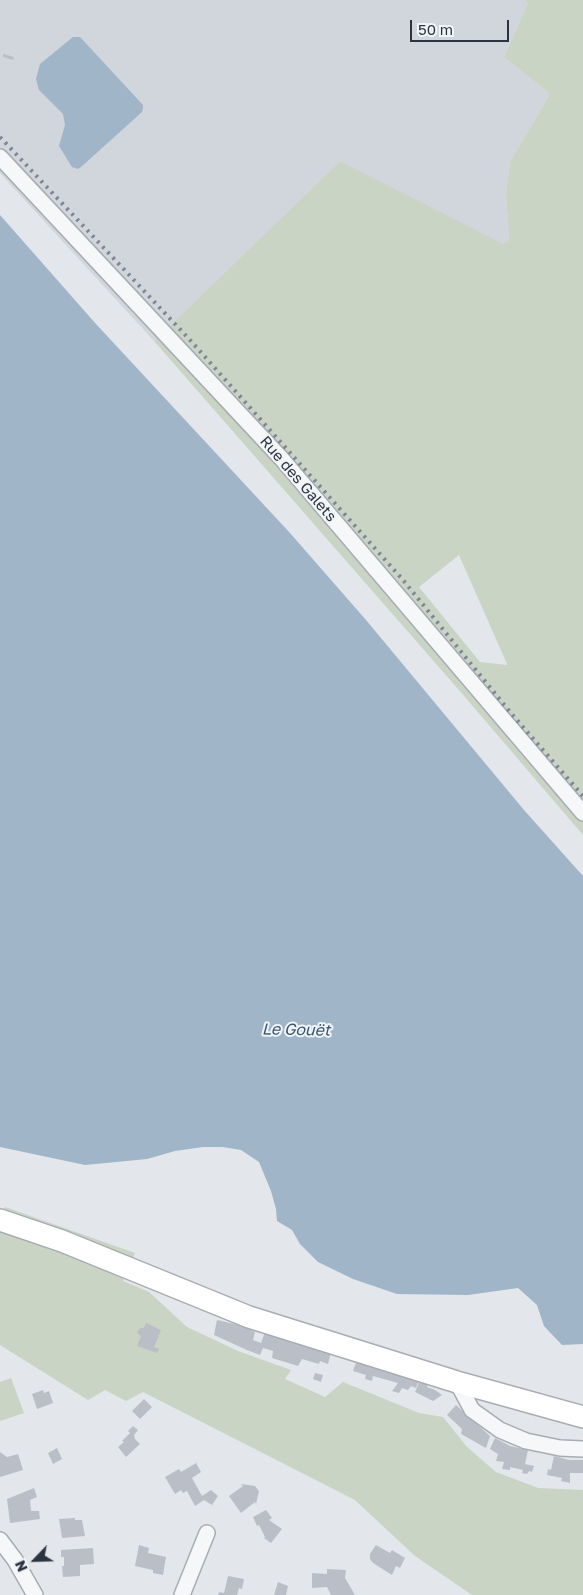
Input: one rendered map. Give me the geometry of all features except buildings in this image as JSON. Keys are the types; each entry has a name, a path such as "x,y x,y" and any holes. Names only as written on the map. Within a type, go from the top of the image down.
{"street":[{"name":"Rue des Galets","path":"0,158 281,458 583,813"},
{"path":"0,1220 62,1241 250,1317 457,1382 583,1417"},
{"path":"457,1382 472,1410 500,1430 526,1441 560,1448 583,1449"},
{"path":"182,1595 207,1534"},
{"path":"0,1540 16,1560 35,1595"}],"shaded area":[{"path":"0,0 524,0 528,3 504,57 550,94 510,162 506,193 509,240 503,245 340,161 154,341 0,173"}],"green space":[{"path":"524,0 583,0 583,835 154,341 340,161 503,244 509,240 506,193 510,162 550,94 504,57 528,3","holes":["459,555 507,664 480,662 419,587"]},
{"path":"5,1207 135,1253 123,1281 149,1292 187,1327 238,1351 291,1370 285,1379 325,1397 343,1382 419,1413 443,1417 467,1447 496,1472 538,1488 583,1490 583,1595 472,1595 415,1556 355,1500 143,1392 126,1401 105,1390 88,1400 0,1345 0,1216"},
{"path":"11,1378 24,1413 0,1421 0,1382"}],"water":[{"path":"73,37 80,37 143,105 142,112 78,169 72,167 59,146 65,125 63,114 39,90 36,79 40,64"},
{"name":"Le Gouët","path":"0,215 96,324 290,533 366,620 524,810 583,876 583,1344 562,1345 544,1326 537,1305 518,1288 468,1295 397,1294 353,1279 318,1262 300,1244 292,1230 277,1221 271,1191 259,1162 241,1150 223,1147 203,1147 175,1151 147,1159 85,1165 0,1147"}],"railway":[{"path":"0,137 190,340 403,580 510,712 583,796"}]}
